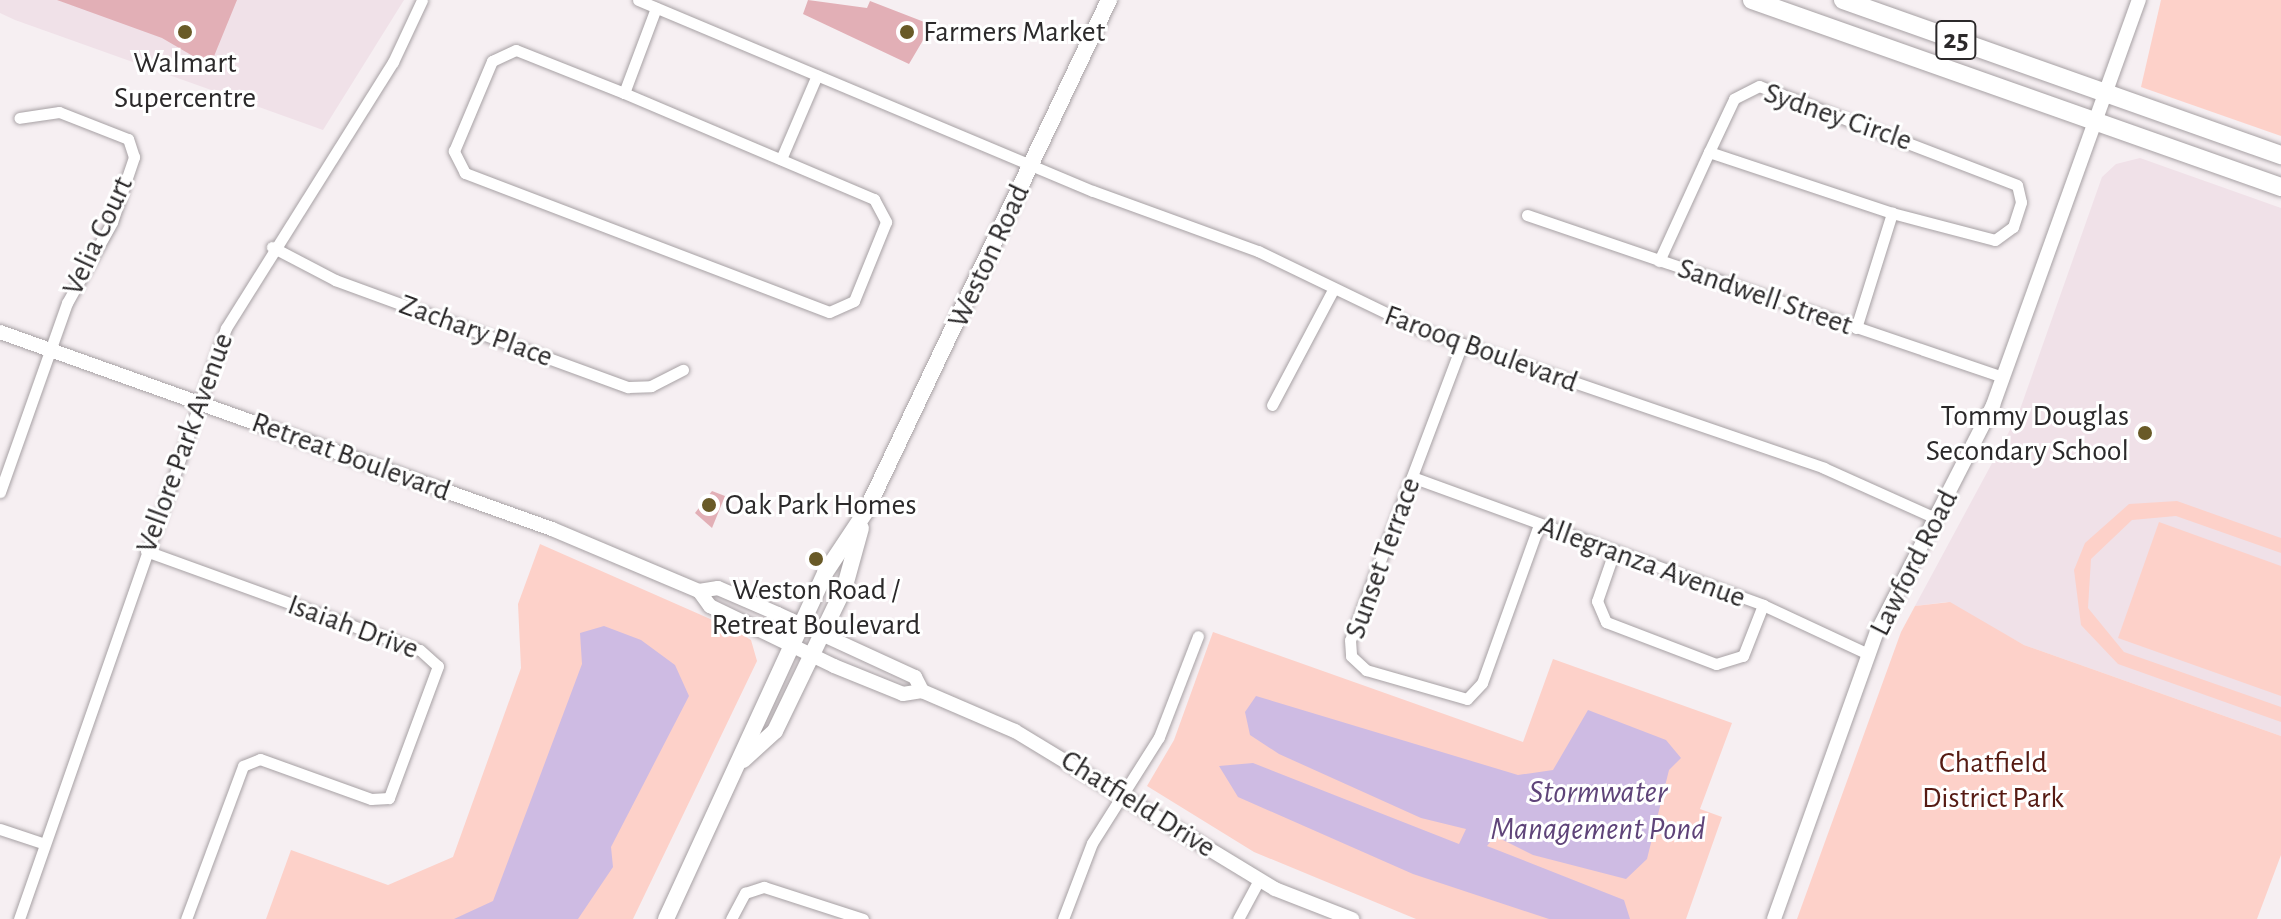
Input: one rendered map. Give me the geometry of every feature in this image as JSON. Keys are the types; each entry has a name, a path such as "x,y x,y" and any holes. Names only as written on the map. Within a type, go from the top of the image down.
{"main road":[{"name":"Weston Road","path":"666,919 743,760 792,643 866,511 1109,0"},
{"name":"25","path":"1752,0 2281,187"},
{"name":"25","path":"1843,0 1870,4 2281,155"},
{"name":"Weston Road","path":"743,760 775,731 821,636 866,511"}],"street":[{"name":"Vellore Park Avenue","path":"19,919 42,843 232,315 272,247 393,62 422,0"},
{"name":"Farooq Boulevard","path":"638,0 1032,165 1258,251 1333,290 1462,344 1824,468 1935,518"},
{"name":"Lawford Road","path":"1774,919 1868,654 2003,377 2139,0"},
{"path":"624,93 656,8"},
{"path":"516,50 624,93 874,199 886,222 854,301 829,312 465,173 454,151 492,61 516,50"},
{"path":"781,159 817,75"},
{"name":"Sydney Circle","path":"1759,86 2011,179 2021,195 2013,227 1995,240 1892,213 1709,152 1734,99 1759,86"},
{"name":"Velia Court","path":"19,118 59,112 128,139 134,157 50,351"},
{"path":"1659,261 1709,152"},
{"path":"1856,328 1892,213"},
{"name":"Sandwell Street","path":"1527,215 2003,377"},
{"name":"Zachary Place","path":"272,247 335,280 628,387 651,386 683,370"},
{"path":"1272,405 1333,290"},
{"name":"Retreat Boulevard","path":"0,332 552,529 699,591 710,606 792,643"},
{"name":"Sunset Terrace","path":"1462,344 1350,640 1351,656 1366,670 1452,700 1476,693 1539,525"},
{"path":"0,492 50,351"},
{"name":"Allegranza Avenue","path":"1412,477 1763,605 1868,654"},
{"name":"Isaiah Drive","path":"146,551 420,650 438,666 389,798 371,799 260,759 243,766 186,919"},
{"path":"1614,552 1597,601 1601,617 1716,664 1743,656 1763,605"},
{"name":"Retreat Boulevard","path":"699,591 718,588 821,636"},
{"name":"Chatfield Drive","path":"821,636 915,677 922,691"},
{"path":"1063,919 1083,861 1159,737 1198,636"},
{"name":"Chatfield Drive","path":"792,643 903,694 922,691 1015,731 1259,880 1352,919"},
{"path":"0,829 42,843"},
{"path":"1238,919 1259,880"},
{"path":"731,919 745,893 764,887 863,919"}],"shaded area":[{"path":"0,0 404,0 323,130 15,20 0,13"},
{"name":"Tommy Douglas Secondary School","path":"2140,158 2281,208 2281,736 2024,645 1947,602 1915,606 2018,415 2102,177 2116,164"}],"green space":[{"path":"2161,0 2281,0 2281,136 2141,87"},
{"path":"2177,501 2281,538 2281,553 2176,516 2132,520 2091,559 2088,608 2124,652 2281,707 2281,722 2118,664 2081,625 2074,570 2085,543 2129,504"},
{"path":"2159,522 2281,566 2281,696 2118,638"},
{"path":"540,544 733,629 751,640 757,661 633,919 266,919 291,850 388,885 453,857 521,668 518,604"},
{"name":"Chatfield District Park","path":"1950,602 2024,645 2281,736 2281,855 2257,919 1797,919 1901,632 1915,606"},
{"path":"1213,632 1523,742 1553,659 1732,723 1700,809 1722,817 1686,919 1416,919 1254,852 1147,786 1174,740"}],"water":[{"path":"604,626 641,640 675,665 689,696 611,847 613,867 578,919 454,919 493,901 582,664 580,633"},
{"name":"Stormwater Management Pond","path":"1256,696 1518,775 1553,770 1588,710 1666,740 1681,758 1669,770 1647,859 1626,879 1533,855 1495,836 1487,846 1624,900 1630,919 1549,919 1413,874 1238,797 1219,766 1253,763 1459,844 1466,829 1421,818 1279,754 1250,735 1245,712"}],"building":[{"name":"Walmart Supercentre","path":"57,0 237,0 210,66 162,38"},
{"name":"Farmers Market","path":"808,0 867,8 870,1 932,25 909,64 803,14"},
{"name":"Oak Park Homes","path":"712,491 725,496 712,528 695,513"}],"place":[{"name":"Walmart Supercentre","path":"185,32"},
{"name":"Farmers Market","path":"907,32"},
{"name":"Tommy Douglas Secondary School","path":"2145,433"},
{"name":"Oak Park Homes","path":"709,505"},
{"name":"Weston Road / Retreat Boulevard","path":"816,559"}]}
